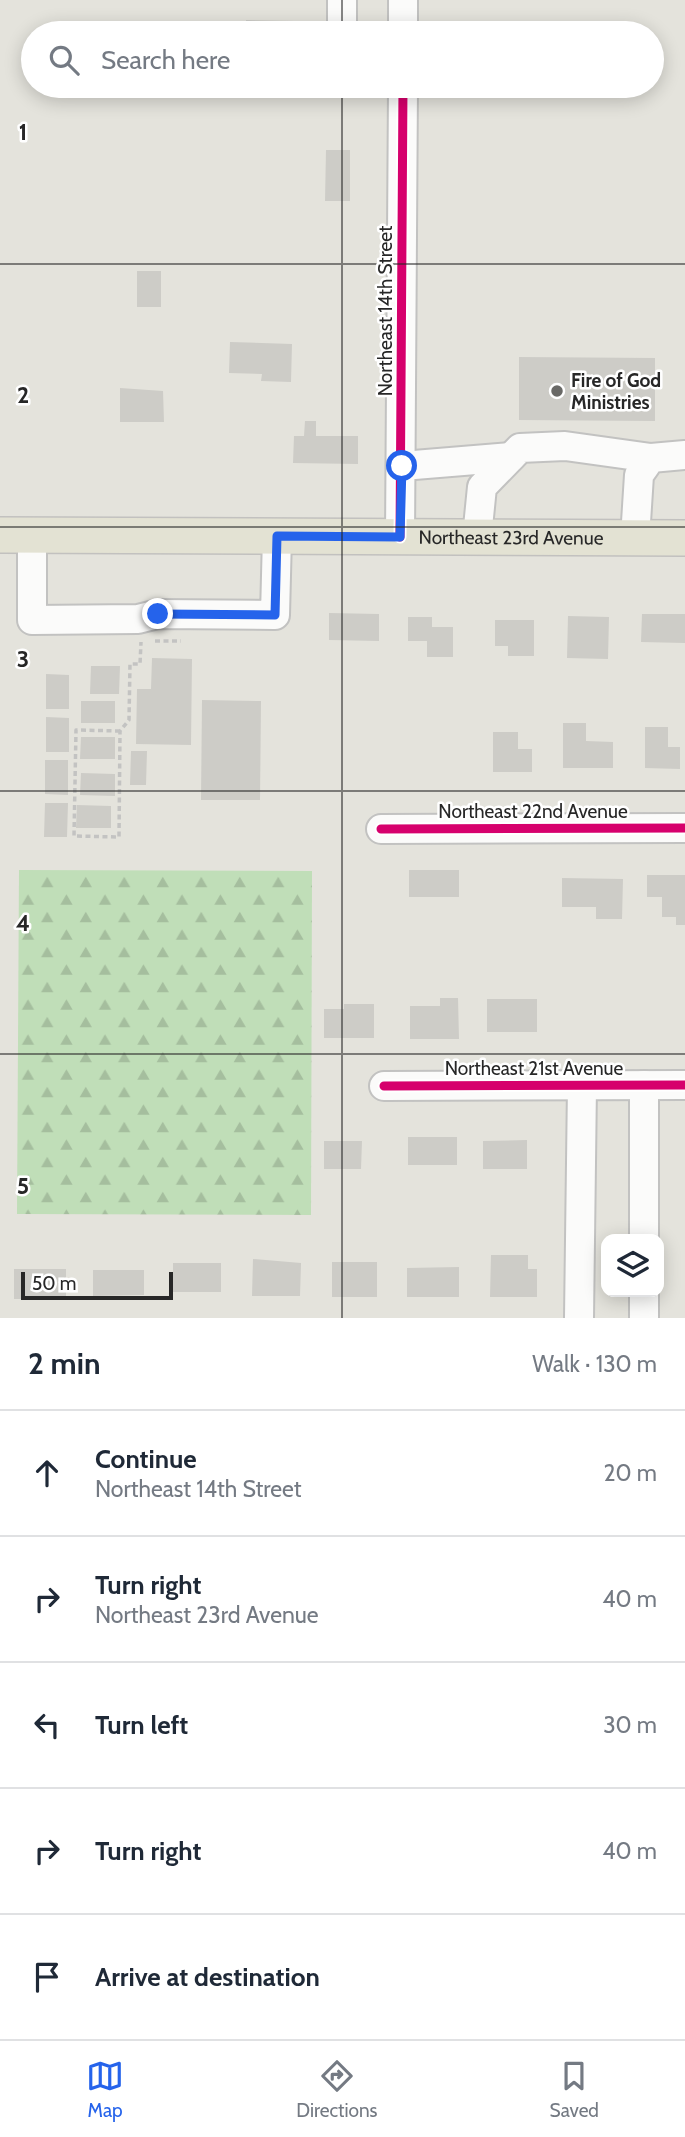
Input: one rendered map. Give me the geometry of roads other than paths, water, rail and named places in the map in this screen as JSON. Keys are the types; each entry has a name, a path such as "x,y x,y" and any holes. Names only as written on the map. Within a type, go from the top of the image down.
{"main road":[{"name":"Northeast 23rd Avenue","path":"16,535 685,538"}],"street":[{"path":"342,0 342,21"},
{"path":"403,0 403,21"},
{"name":"Northeast 14th Street","path":"400,537 403,98"},
{"path":"477,537 482,486 520,448 565,446 651,458 685,455"},
{"path":"402,466 511,457"},
{"path":"635,538 639,475 651,458"},
{"path":"16,535 32,620 138,619 158,614 275,615 277,536"},
{"name":"Northeast 22nd Avenue","path":"381,829 685,828"},
{"path":"579,1318 582,1085"},
{"path":"644,1085 644,1234"},
{"name":"Northeast 21st Avenue","path":"384,1086 685,1085"},
{"path":"644,1297 644,1318"}],"place":[{"name":"Fire of God Ministries","path":"557,391"}]}
